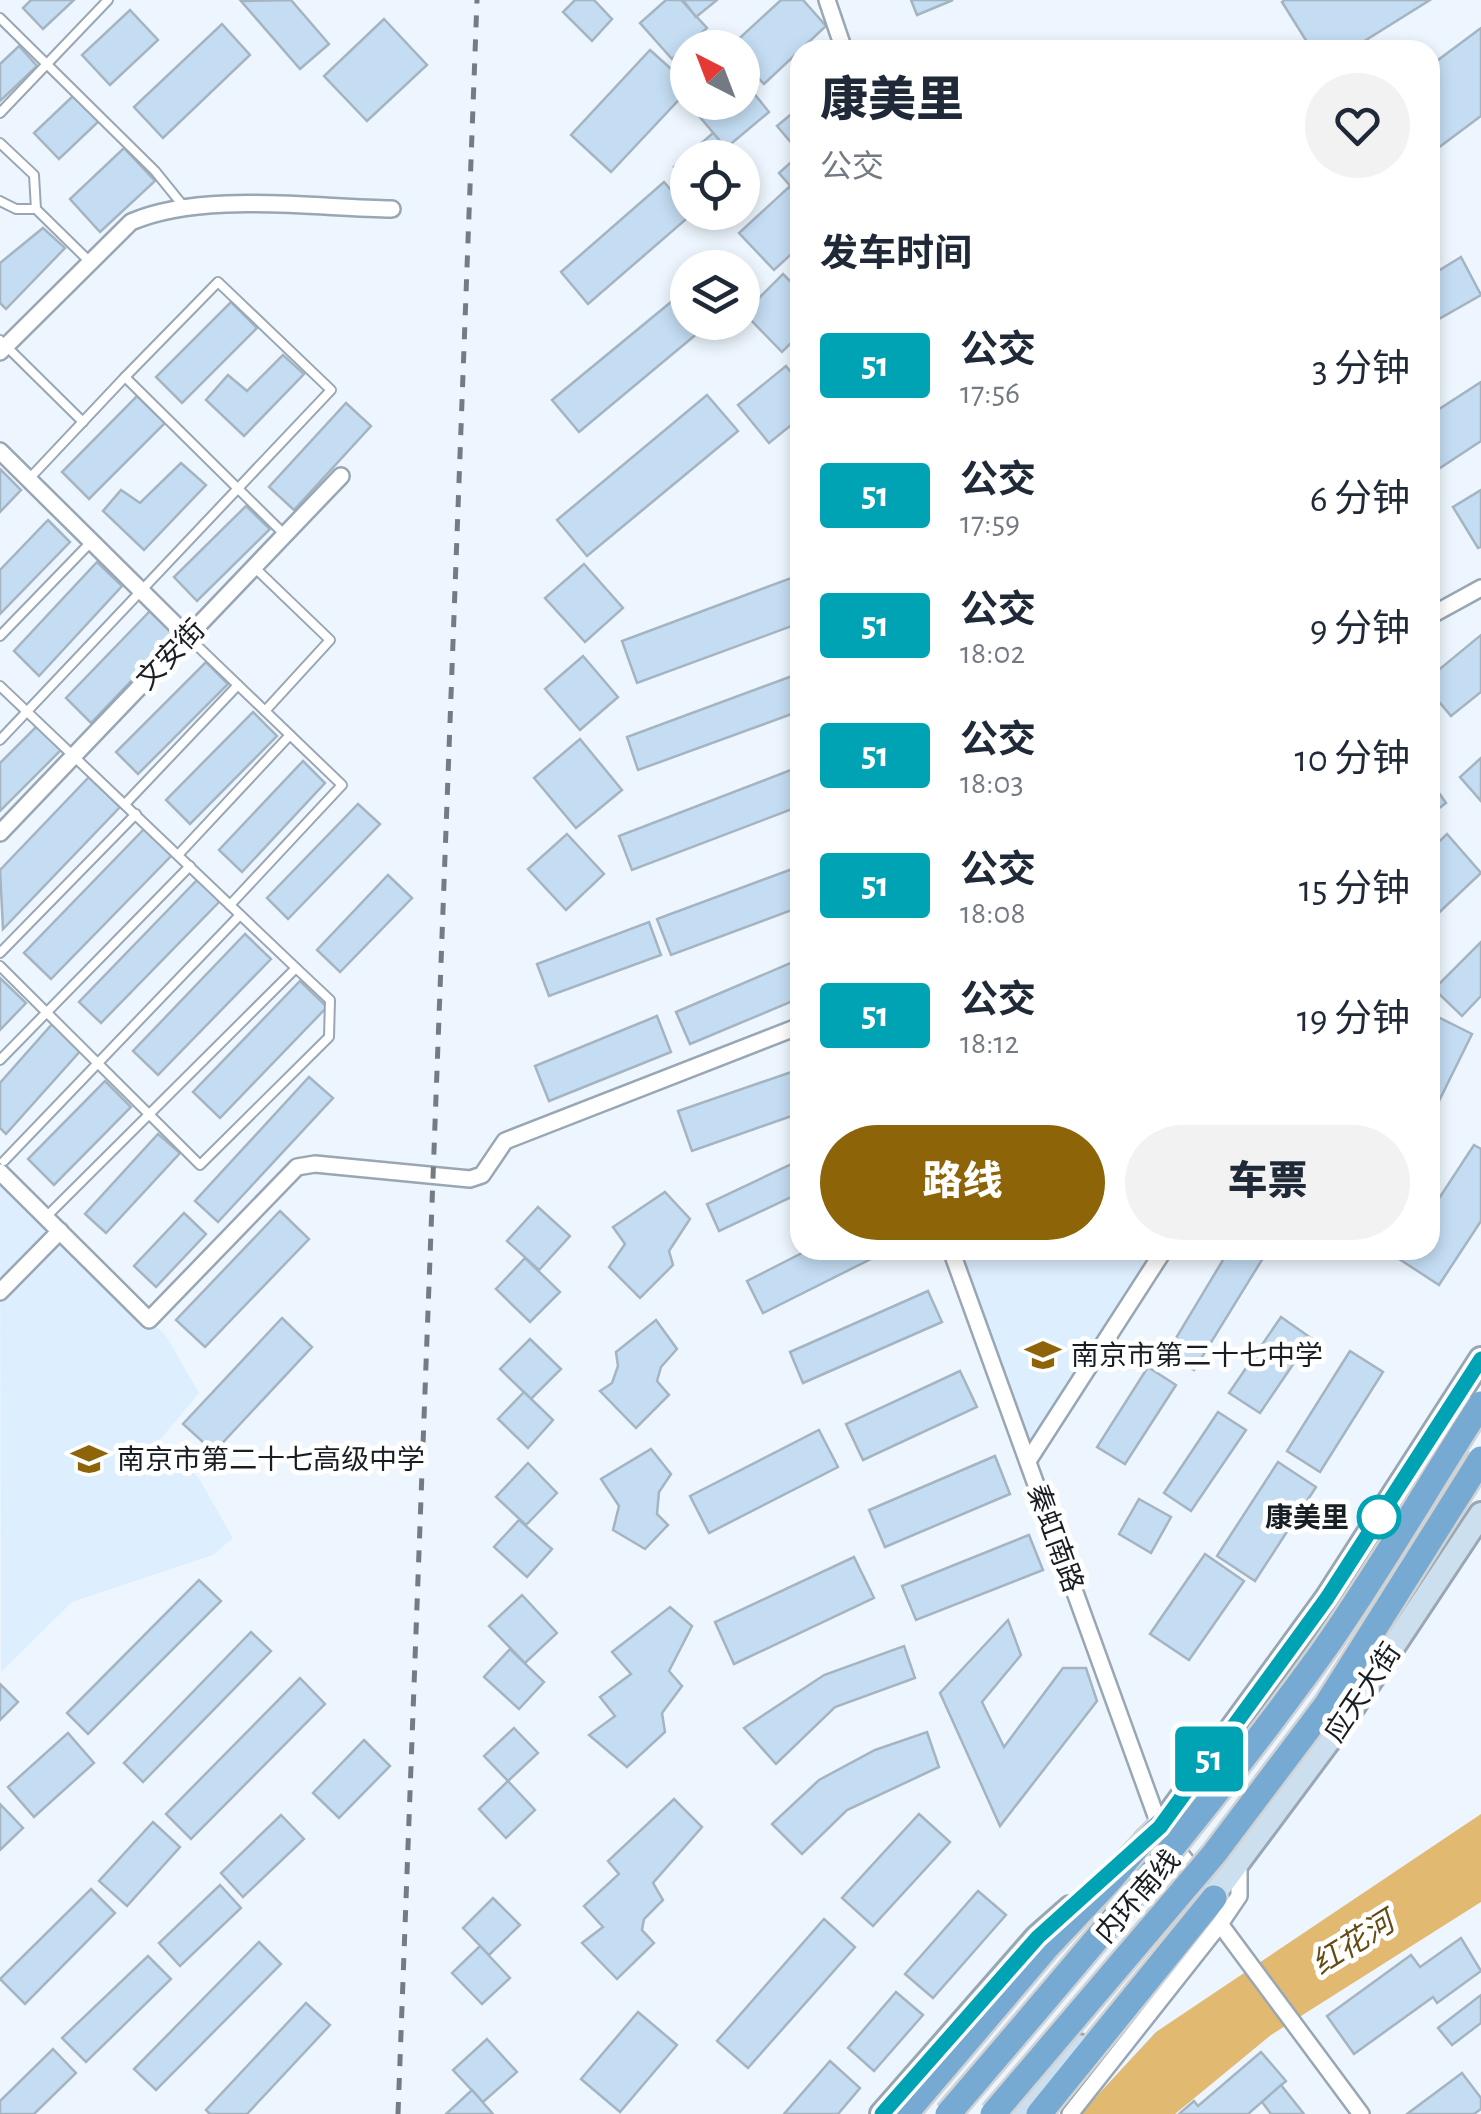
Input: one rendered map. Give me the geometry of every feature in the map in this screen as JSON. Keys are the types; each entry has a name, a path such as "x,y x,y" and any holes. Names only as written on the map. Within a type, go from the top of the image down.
{"highway":[{"name":"内环南线","path":"948,2114 1190,1830 1251,1749 1324,1649 1481,1404"},
{"name":"内环南线","path":"992,2114 1214,1854 1327,1704 1481,1459"},
{"path":"905,2114 1047,1947 1160,1827"},
{"path":"1039,2114 1214,1898"}],"main road":[{"path":"882,2114 1038,1937 1160,1827 1327,1598 1481,1359"},
{"name":"应天大街","path":"1021,2114 1238,1867 1345,1719 1481,1514"}],"street":[{"path":"827,0 841,40"},
{"path":"2,346 131,222 152,212 184,208 392,209"},
{"path":"0,451 188,636"},
{"name":"文安街","path":"0,833 342,476"},
{"path":"1440,611 1481,588"},
{"path":"2,1166 46,1217 150,1320 297,1168 315,1164 470,1178 482,1175 505,1141 790,1030"},
{"path":"0,1292 60,1231"},
{"name":"秦虹南路","path":"955,1260 1160,1827 1214,1898"},
{"path":"1028,1460 1158,1260"},
{"name":"应天大街","path":"1070,2114 1224,1929 1238,1896 1238,1867"},
{"path":"1224,1929 1361,2114"}],"lane":[{"path":"0,113 108,0"},
{"path":"0,18 155,170 184,208"},
{"path":"0,143 20,157 34,175 36,210"},
{"path":"0,201 36,210 90,262"},
{"path":"0,740 331,390 218,282 28,480"},
{"path":"2,346 83,422"},
{"path":"126,377 285,534"},
{"path":"0,636 90,542"},
{"path":"254,567 330,640 265,711"},
{"path":"188,636 342,785 230,905"},
{"path":"0,686 330,1000 329,1037 200,1165 0,966"},
{"path":"126,804 238,686"},
{"path":"178,854 290,735"},
{"path":"0,953 136,814"},
{"path":"0,1060 190,866"},
{"path":"2,1166 240,915"},
{"path":"46,1217 296,968"}],"shaded area":[{"name":"南京市第二十七高级中学","path":"0,1172 166,1336 199,1393 159,1441 198,1477 233,1538 213,1555 72,1602 1,1672"},
{"name":"南京市第二十七中学","path":"955,1260 1158,1260 1028,1461"}],"water":[{"name":"红花河","path":"1481,1814 1481,1902 1271,2035 1175,2114 1080,2114 1156,2032"}],"building":[{"path":"31,0 74,0 43,29 23,8"},
{"path":"291,0 329,44 300,69 241,1"},
{"path":"575,0 594,0 612,19 592,41 563,12"},
{"path":"666,0 681,0 707,28 670,30 670,57 640,23"},
{"path":"683,0 717,0 696,17"},
{"path":"781,0 803,0 826,26 811,40 790,40 790,60 764,84 760,80 760,30 748,30"},
{"path":"911,0 953,0 917,15"},
{"path":"1430,0 1366,40 1306,40 1282,2"},
{"path":"130,10 158,40 110,85 82,55"},
{"path":"384,19 427,65 367,121 324,76"},
{"path":"222,24 250,55 163,138 134,107"},
{"path":"1481,28 1481,116 1440,147 1440,59"},
{"path":"19,46 37,66 0,101 0,64"},
{"path":"650,50 670,68 670,109 611,172 571,135"},
{"path":"74,95 99,121 59,159 34,133"},
{"path":"760,101 769,112 760,120"},
{"path":"790,115 790,141 777,126"},
{"path":"702,120 759,120 736,140 719,140"},
{"path":"124,148 155,181 100,232 70,199"},
{"path":"790,163 790,186 779,173"},
{"path":"664,182 670,189 670,230 674,230 588,304 561,272"},
{"path":"789,187 790,255 774,270 760,250 755,250 739,233 760,230 760,214"},
{"path":"43,228 65,248 6,309 0,303 0,263"},
{"path":"1461,257 1481,295 1440,318 1440,270"},
{"path":"783,274 790,281 790,344 782,352 760,329 760,297"},
{"path":"231,302 257,328 182,403 156,377"},
{"path":"670,303 670,340 689,340 579,432 552,400"},
{"path":"283,355 304,374 244,436 206,400 228,375 247,391"},
{"path":"786,366 790,371 790,426 769,443 738,405"},
{"path":"1481,382 1481,441 1440,468 1440,409"},
{"path":"707,395 738,431 587,556 557,520"},
{"path":"137,396 165,423 89,499 62,472"},
{"path":"346,403 371,426 294,510 269,487"},
{"path":"181,463 206,485 144,550 103,511 121,490 140,503"},
{"path":"0,469 21,490 0,512"},
{"path":"1481,490 1481,547 1478,548 1453,507"},
{"path":"246,506 270,529 197,601 174,577"},
{"path":"48,520 70,542 0,614 0,570"},
{"path":"97,562 122,586 39,676 14,651"},
{"path":"584,564 623,608 585,642 545,598"},
{"path":"790,578 790,627 637,683 622,641"},
{"path":"150,611 175,635 91,723 66,698"},
{"path":"1481,635 1481,692 1451,716 1440,703 1440,669"},
{"path":"583,656 618,697 580,730 545,689"},
{"path":"206,662 228,684 138,774 116,752"},
{"path":"790,677 790,715 638,770 627,737"},
{"path":"253,712 277,736 190,824 166,800"},
{"path":"40,723 64,747 0,811 0,763"},
{"path":"580,739 622,790 576,828 534,778"},
{"path":"1481,758 1481,801 1460,777"},
{"path":"303,761 325,783 242,872 219,850"},
{"path":"790,770 790,810 632,870 619,836"},
{"path":"89,777 120,807 3,929 0,870"},
{"path":"358,804 380,824 288,919 267,898"},
{"path":"147,826 174,853 51,979 24,953"},
{"path":"567,834 604,874 566,910 528,869"},
{"path":"1447,834 1481,873 1440,912 1440,841"},
{"path":"790,870 790,911 671,955 657,919"},
{"path":"388,875 412,898 340,972 317,950"},
{"path":"198,879 220,901 101,1023 79,1002"},
{"path":"649,922 661,955 549,996 537,964"},
{"path":"245,934 271,959 158,1075 133,1051"},
{"path":"1481,942 1481,996 1462,1016 1440,995 1440,983"},
{"path":"790,963 790,1002 690,1044 676,1012"},
{"path":"0,978 26,1003 0,1030"},
{"path":"300,981 327,1007 220,1118 193,1092"},
{"path":"657,1016 671,1052 549,1101 535,1066"},
{"path":"1440,1018 1472,1034 1440,1099"},
{"path":"53,1023 82,1049 6,1134 0,1128 0,1083"},
{"path":"790,1072 790,1117 692,1151 678,1111"},
{"path":"309,1077 333,1098 218,1222 195,1201"},
{"path":"105,1081 131,1107 54,1185 28,1159"},
{"path":"158,1134 180,1153 106,1233 85,1214"},
{"path":"1474,1145 1481,1149 1481,1221 1439,1285 1401,1260 1440,1260 1440,1197"},
{"path":"790,1165 790,1198 719,1231 707,1204"},
{"path":"665,1192 690,1219 669,1251 673,1265 640,1298 609,1267 625,1244 613,1227"},
{"path":"538,1207 570,1236 539,1270 507,1241"},
{"path":"280,1211 309,1239 205,1347 176,1320"},
{"path":"184,1213 206,1234 156,1287 134,1266"},
{"path":"525,1258 560,1292 530,1322 496,1289"},
{"path":"790,1259 869,1260 763,1313 747,1281"},
{"path":"1223,1260 1262,1260 1194,1370 1167,1353"},
{"path":"928,1291 942,1322 803,1383 790,1352"},
{"path":"1281,1317 1311,1338 1260,1413 1229,1393"},
{"path":"282,1318 312,1347 214,1452 183,1424"},
{"path":"656,1320 677,1349 661,1367 657,1381 669,1395 636,1428 600,1391 612,1383 618,1366 616,1352"},
{"path":"530,1339 561,1369 531,1399 500,1369"},
{"path":"1350,1351 1383,1372 1320,1472 1287,1451"},
{"path":"1148,1367 1176,1385 1125,1464 1097,1447"},
{"path":"960,1371 977,1407 863,1460 846,1424"},
{"path":"524,1392 553,1420 528,1448 498,1419"},
{"path":"1218,1412 1246,1430 1191,1511 1164,1493"},
{"path":"819,1430 838,1467 709,1533 690,1496"},
{"path":"651,1449 671,1474 659,1492 657,1514 668,1525 645,1549 613,1530 619,1506 601,1479"},
{"path":"995,1456 1010,1494 885,1547 869,1510"},
{"path":"1278,1462 1316,1487 1255,1581 1217,1556"},
{"path":"528,1463 557,1493 526,1525 496,1497"},
{"path":"1139,1499 1171,1517 1151,1553 1119,1534"},
{"path":"519,1520 552,1549 527,1577 494,1547"},
{"path":"1029,1535 1043,1570 916,1620 902,1586"},
{"path":"1205,1554 1244,1581 1189,1660 1150,1634"},
{"path":"854,1557 874,1598 734,1664 715,1622"},
{"path":"199,1580 221,1601 88,1734 67,1713"},
{"path":"522,1595 557,1633 525,1663 489,1626"},
{"path":"670,1607 692,1626 669,1671 682,1686 662,1713 665,1732 627,1767 589,1735 615,1716 600,1697 631,1674 612,1652"},
{"path":"1008,1620 1021,1655 982,1702 1004,1747 1063,1668 1086,1668 1097,1701 1000,1826 940,1693"},
{"path":"251,1632 271,1651 143,1782 124,1763"},
{"path":"904,1646 915,1678 835,1707 776,1764 744,1728 824,1675"},
{"path":"510,1649 544,1682 519,1709 484,1677"},
{"path":"300,1678 325,1704 191,1839 166,1814"},
{"path":"0,1684 18,1702 0,1720"},
{"path":"514,1728 538,1753 508,1781 484,1756"},
{"path":"927,1732 939,1767 847,1810 802,1854 772,1824 819,1780 875,1750"},
{"path":"68,1733 94,1763 34,1817 8,1787"},
{"path":"364,1740 390,1766 339,1818 313,1793"},
{"path":"508,1781 535,1810 506,1838 479,1809"},
{"path":"674,1799 702,1827 653,1883 663,1900 644,1919 642,1930 654,1943 617,1979 582,1943 603,1927 584,1906 619,1874 608,1861"},
{"path":"0,1804 23,1828 0,1850"},
{"path":"919,1814 950,1842 873,1926 842,1898"},
{"path":"281,1815 304,1839 243,1897 221,1873"},
{"path":"153,1822 180,1847 127,1906 99,1881"},
{"path":"220,1885 241,1908 180,1966 159,1943"},
{"path":"91,1889 115,1913 25,2004 0,1979"},
{"path":"978,1891 1006,1915 933,1998 905,1974"},
{"path":"493,1898 520,1925 489,1955 463,1928"},
{"path":"824,1919 855,1947 748,2068 717,2041"},
{"path":"1461,1938 1481,1971 1437,2003 1433,1997 1354,2054 1327,2016 1411,1955 1420,1967"},
{"path":"259,1942 281,1964 156,2090 134,2069"},
{"path":"480,1946 510,1978 482,2004 452,1973"},
{"path":"148,1956 171,1979 86,2062 62,2038"},
{"path":"896,1992 923,2015 874,2071 848,2048"},
{"path":"1481,1995 1481,2023 1452,2045 1438,2028"},
{"path":"306,2003 330,2025 247,2114 210,2114 206,2110"},
{"path":"638,2012 677,2045 620,2112 581,2079"},
{"path":"487,2039 517,2072 483,2102 453,2070"},
{"path":"53,2049 76,2073 34,2114 0,2114 0,2101"},
{"path":"1261,2052 1286,2081 1248,2114 1179,2114 1194,2101 1198,2106"},
{"path":"830,2061 860,2088 838,2114 784,2114"},
{"path":"1462,2073 1481,2098 1481,2109 1474,2114 1407,2114"},
{"path":"1281,2085 1304,2114 1271,2114 1262,2102"},
{"path":"472,2090 493,2114 446,2114"}],"railway":[{"path":"398,2114 477,0"}],"bus line":[{"name":"51","path":"882,2114 1038,1937 1160,1827 1327,1598 1481,1359"}],"place":[{"name":"南京市第二十七中学","path":"1043,1355"},
{"name":"南京市第二十七高级中学","path":"89,1459"},
{"name":"康美里","path":"1379,1517"}]}
